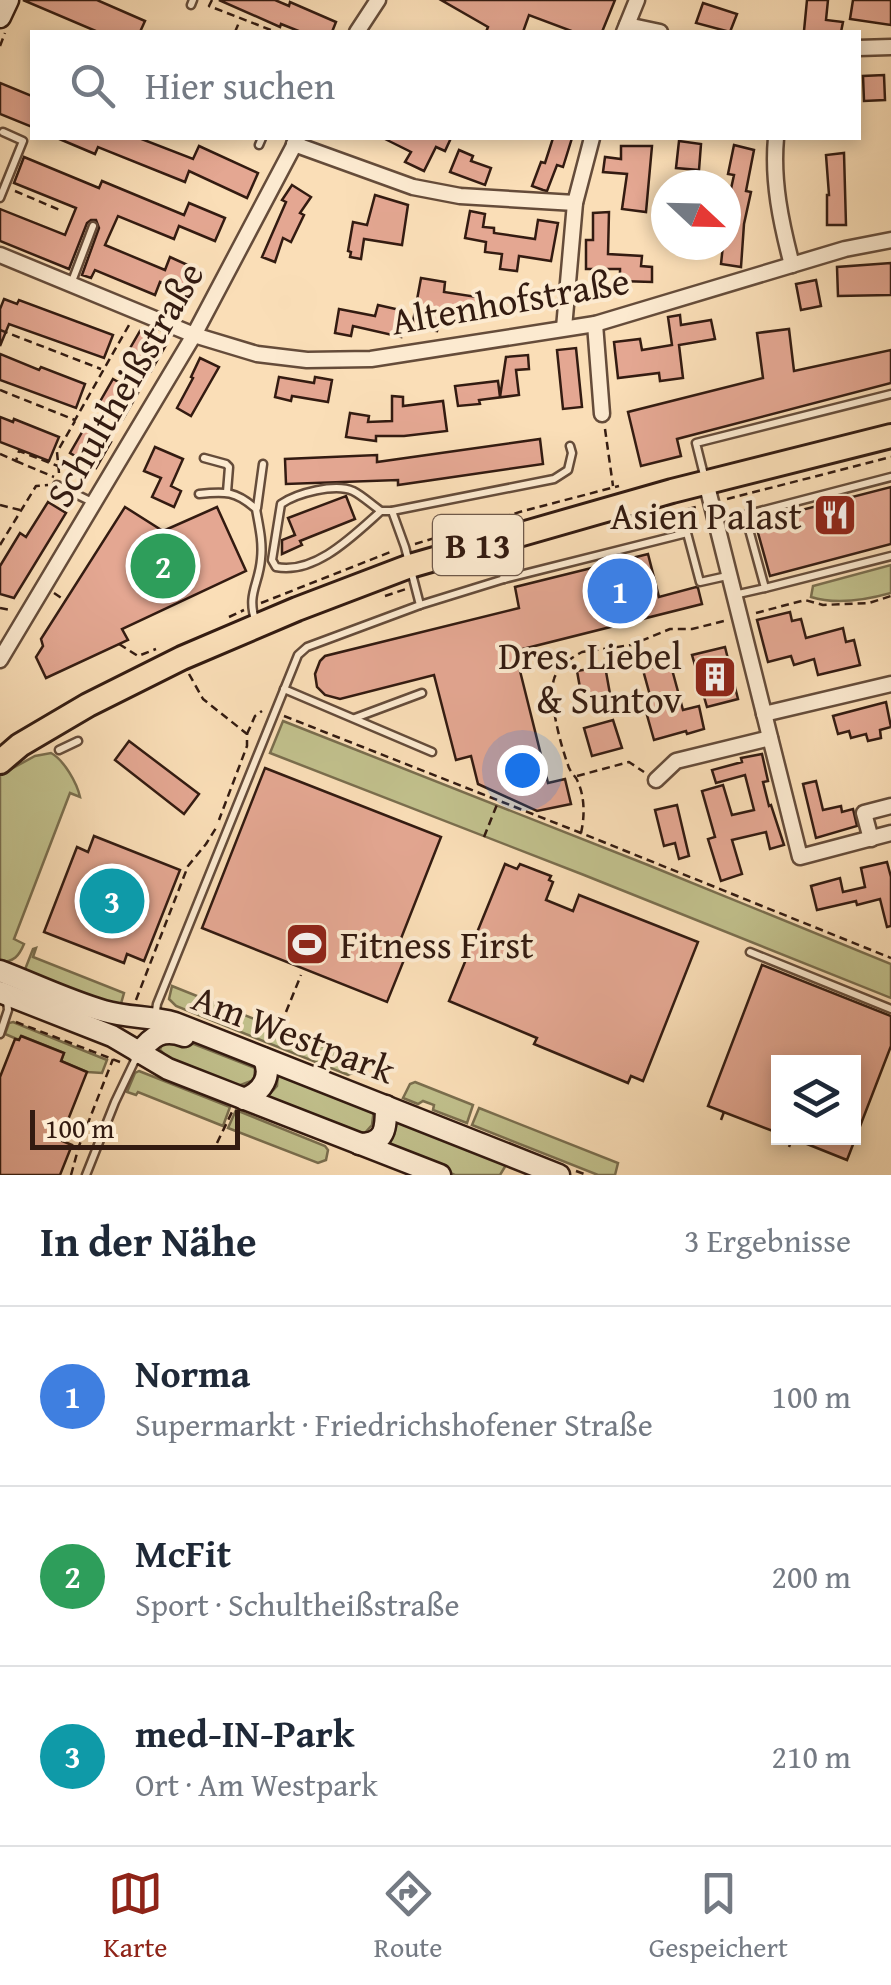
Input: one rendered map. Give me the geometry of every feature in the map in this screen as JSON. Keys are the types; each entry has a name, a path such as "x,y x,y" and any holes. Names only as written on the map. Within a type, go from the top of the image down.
{"main road":[{"path":"0,17 8,0"},
{"name":"B 13","path":"0,762 10,747 88,705 257,626 412,576 495,540 709,493 891,436"},
{"name":"Am Westpark","path":"0,971 102,1010 155,1017 559,1175"},
{"name":"Am Westpark","path":"0,992 112,1036 168,1069 239,1102 440,1175"},
{"path":"140,1053 153,1038 166,1032 234,1046"},
{"path":"239,1102 259,1091 265,1081 267,1063 263,1058"},
{"path":"359,1144 379,1139 386,1106"},
{"path":"513,1175 520,1168 533,1165"}],"street":[{"path":"358,30 378,0"},
{"path":"626,29 637,0"},
{"path":"861,48 891,47"},
{"path":"564,328 575,203 591,140"},
{"path":"776,140 780,215 792,264"},
{"path":"296,141 413,187 460,196 575,203"},
{"name":"Schultheißstraße","path":"0,660 194,336 296,141"},
{"name":"Altenhofstraße","path":"0,255 194,336 257,354 322,360 370,358 595,324 792,264 891,240"},
{"path":"595,324 602,414"},
{"path":"709,493 800,857 891,833"},
{"path":"764,714 891,684"},
{"path":"656,780 676,761 770,738"},
{"path":"871,838 864,813 891,806"}],"lane":[{"path":"0,198 23,141 3,132"},
{"path":"71,284 93,226"},
{"path":"709,493 696,443 891,394"},
{"path":"381,511 326,555 288,570 276,567 272,560 282,504 294,495 350,489 381,511 392,511 554,478 568,470 570,446"},
{"path":"204,458 229,467 227,492"},
{"path":"257,626 251,607 261,560 256,510 263,464"},
{"path":"765,588 744,516 891,477"},
{"path":"57,486 94,503"},
{"path":"199,494 227,492 256,510"},
{"path":"392,511 420,606"},
{"path":"155,1017 274,712 298,656 307,647 504,579 687,533 700,582 728,576"},
{"path":"495,540 504,579"},
{"path":"734,596 891,556"},
{"path":"284,689 432,752"},
{"path":"354,718 422,693"},
{"path":"58,750 78,742"},
{"path":"750,952 891,1008"},
{"path":"0,992 8,1005 0,1034"},
{"path":"86,1175 126,1077 140,1053"}],"path":[{"path":"212,0 209,6 271,30"},
{"path":"236,30 240,18"},
{"path":"4,187 62,211"},
{"path":"0,454 60,479 57,452 138,311"},
{"path":"0,330 104,370"},
{"path":"0,390 75,420"},
{"path":"602,414 613,487"},
{"path":"16,461 20,451 58,466"},
{"path":"627,524 709,493 891,457"},
{"path":"0,546 36,486 57,486"},
{"path":"0,506 22,510"},
{"path":"378,599 412,576"},
{"path":"581,832 584,806 576,776 568,766 553,689 557,672 575,655 632,645 670,629 692,629 806,600 823,605 869,604 891,596"},
{"path":"119,644 138,656 155,650"},
{"path":"182,658 203,699 247,734"},
{"path":"138,997 188,866 215,830 247,746 247,734 259,712 266,710 891,958"},
{"path":"576,776 629,762 656,780"},
{"path":"484,837 499,800"},
{"path":"286,1012 301,975"},
{"path":"6,1018 112,1060 71,1175"},
{"path":"217,1142 239,1102"},
{"path":"721,1120 724,1112"}],"shaded area":[{"path":"891,565 891,593 851,601 811,597 813,586"},
{"path":"283,721 891,964 891,998 270,753"},
{"path":"51,753 69,772 80,797 70,793 14,939 24,944 18,955 0,962 0,775 35,756"},
{"path":"36,948 33,957 124,993 120,1007 24,972"},
{"path":"172,986 359,1061 357,1071 348,1075 176,1006 169,999"},
{"path":"13,1022 107,1060 102,1073 87,1072 61,1061 64,1053 22,1036 19,1040 5,1034"},
{"path":"176,1037 255,1068 254,1080 238,1086 168,1058 160,1050 162,1043"},
{"path":"139,1071 230,1107 223,1126 138,1092 127,1092"},
{"path":"278,1072 374,1109 372,1125 363,1135 267,1097 277,1086"},
{"path":"415,1082 473,1105 467,1123 433,1110 434,1105 403,1098"},
{"path":"479,1108 618,1163 615,1175 598,1175 472,1125"},
{"path":"236,1110 325,1146 326,1160 318,1163 228,1128"},
{"path":"397,1121 506,1165 500,1175 455,1175 388,1148"}],"building":[{"path":"23,0 97,0 145,21 141,30 93,30"},
{"path":"219,0 275,0 289,6 290,2 336,22 333,30 296,30 281,24 280,27"},
{"path":"441,0 615,0 603,30 569,30 529,15 524,30 487,30 488,27"},
{"path":"807,0 828,0 826,20 843,22 841,30 804,30"},
{"path":"853,0 891,0 891,25 850,19"},
{"path":"703,3 737,14 731,30 696,23"},
{"path":"884,75 885,100 864,101 863,76"},
{"path":"0,83 30,95 30,126 0,114"},
{"path":"62,140 144,140 193,159 199,146 258,173 247,198 189,171 185,182 98,147 95,154"},
{"path":"387,140 450,140 445,151 436,147 424,171 405,162 411,152"},
{"path":"552,140 571,140 563,167 557,165 547,191 532,186 541,162 545,163"},
{"path":"679,141 701,144 699,170 676,168"},
{"path":"734,145 754,150 746,191 751,192 741,267 721,264 721,260 741,260 741,170 729,170"},
{"path":"621,146 652,146 646,212 622,209 627,174 603,172 605,157 621,159"},
{"path":"459,150 473,156 471,161 491,168 485,185 450,172"},
{"path":"844,153 846,225 827,225 826,155"},
{"path":"24,157 99,188 102,181 184,215 189,203 225,218 215,241 179,226 174,239 118,216 105,245 165,270 170,257 192,267 182,291 160,282 155,295 95,270 91,278 82,275 99,228 96,220 87,223 69,269 0,241 0,209 65,235 76,208 14,183"},
{"path":"292,185 311,197 300,213 304,215 291,242 283,238 275,262 262,257 286,202 282,200"},
{"path":"375,195 408,205 402,245 364,239 361,259 350,257 353,222 367,225"},
{"path":"470,211 485,214 483,227 494,228 494,233 535,239 538,220 558,223 551,261 519,256 517,271 500,269 502,254 485,252 486,242 465,238"},
{"path":"609,212 608,254 642,256 641,266 652,267 652,282 620,281 620,269 586,269 586,240 593,240 593,213"},
{"path":"891,263 891,295 838,296 837,267"},
{"path":"421,278 445,282 444,292 477,297 474,321 440,315 437,331 412,327"},
{"path":"816,280 821,306 801,310 796,284"},
{"path":"4,299 17,304 19,300 113,335 104,358 9,324 0,346 0,309"},
{"path":"378,305 400,310 401,337 353,326 351,336 335,333 339,309 375,316"},
{"path":"680,315 681,325 711,320 715,339 679,345 683,378 660,381 659,373 618,378 614,342 640,339 642,350 672,345 668,317"},
{"path":"789,329 794,371 891,350 891,383 677,439 681,456 641,466 628,412 763,378 757,333"},
{"path":"140,331 166,345 151,371 125,357"},
{"path":"576,348 582,407 563,409 557,350"},
{"path":"0,354 85,384 76,408 0,380"},
{"path":"528,355 529,369 516,370 519,395 458,406 455,386 498,381 500,397 506,357"},
{"path":"200,358 219,367 191,416 177,408"},
{"path":"279,377 314,383 315,377 332,380 328,402 275,397"},
{"path":"113,379 138,393 123,419 98,405"},
{"path":"392,396 403,397 403,406 443,401 447,431 376,436 376,441 346,437 350,413 369,416 368,422 392,421"},
{"path":"0,417 59,437 49,461 0,442"},
{"path":"85,427 111,442 96,468 70,453"},
{"path":"540,439 543,464 398,485 398,480 286,484 285,459 377,455 377,462"},
{"path":"155,447 183,459 171,486 181,491 174,507 152,497 161,478 144,471"},
{"path":"891,487 891,544 770,576 755,522"},
{"path":"346,496 355,519 300,541 302,545 282,554 282,540 295,535 288,518"},
{"path":"48,502 66,513 14,598 0,594 0,566 20,533 26,537"},
{"path":"125,507 163,531 217,507 246,571 122,629 128,640 46,678 36,657 43,646 41,639"},
{"path":"648,554 659,597 696,587 702,604 515,651 548,783 565,779 571,804 537,811 478,784 471,756 456,760 434,675 340,699 325,695 317,687 315,674 325,656 519,608 515,587"},
{"path":"790,612 792,621 801,619 806,638 843,628 846,642 854,640 860,665 818,675 814,659 794,665 791,656 768,662 757,620"},
{"name":"Dres. Liebel & Suntov","path":"725,647 738,699 707,707 692,655"},
{"path":"670,662 683,710 699,706 704,729 654,740 643,701 651,699 643,670"},
{"path":"605,666 610,694 582,699 577,671"},
{"path":"886,702 891,727 880,730 881,738 868,741 866,734 851,738 849,731 838,734 833,716"},
{"path":"613,720 622,748 592,756 584,728"},
{"path":"129,741 199,794 184,814 115,760"},
{"path":"762,754 768,781 763,782 784,845 770,849 766,832 732,840 742,874 721,881 708,839 715,837 702,791 723,785 732,815 754,810 745,775 716,783 712,770"},
{"path":"265,768 441,837 400,941 410,945 387,1002 202,928"},
{"path":"816,781 823,810 841,806 842,812 853,809 857,826 816,838 803,784"},
{"path":"677,805 689,856 679,859 675,843 664,846 655,810"},
{"path":"94,836 180,870 144,961 127,954 124,963 44,932 77,847 88,852"},
{"path":"887,862 891,877 891,926 887,927 880,899 817,910 811,886 840,878 843,892 865,887 861,868"},
{"path":"505,864 517,869 520,864 551,876 549,880 553,882 546,900 573,911 579,895 698,942 643,1081 631,1076 628,1083 534,1044 537,1038 449,1001"},
{"path":"762,965 891,1016 891,1046 861,1124 861,1055 771,1055 771,1130 708,1106"},
{"path":"21,1036 64,1053 61,1061 87,1072 60,1140 72,1145 60,1175 0,1175 0,1077 15,1039"},
{"path":"810,1145 853,1145 847,1160"}],"place":[{"name":"Asien Palast","path":"835,515"},
{"name":"McFit","path":"163,566"},
{"name":"Norma","path":"620,591"},
{"name":"Dres. Liebel & Suntov","path":"715,677"},
{"name":"med-IN-Park","path":"112,901"},
{"name":"Fitness First","path":"307,944"}]}
